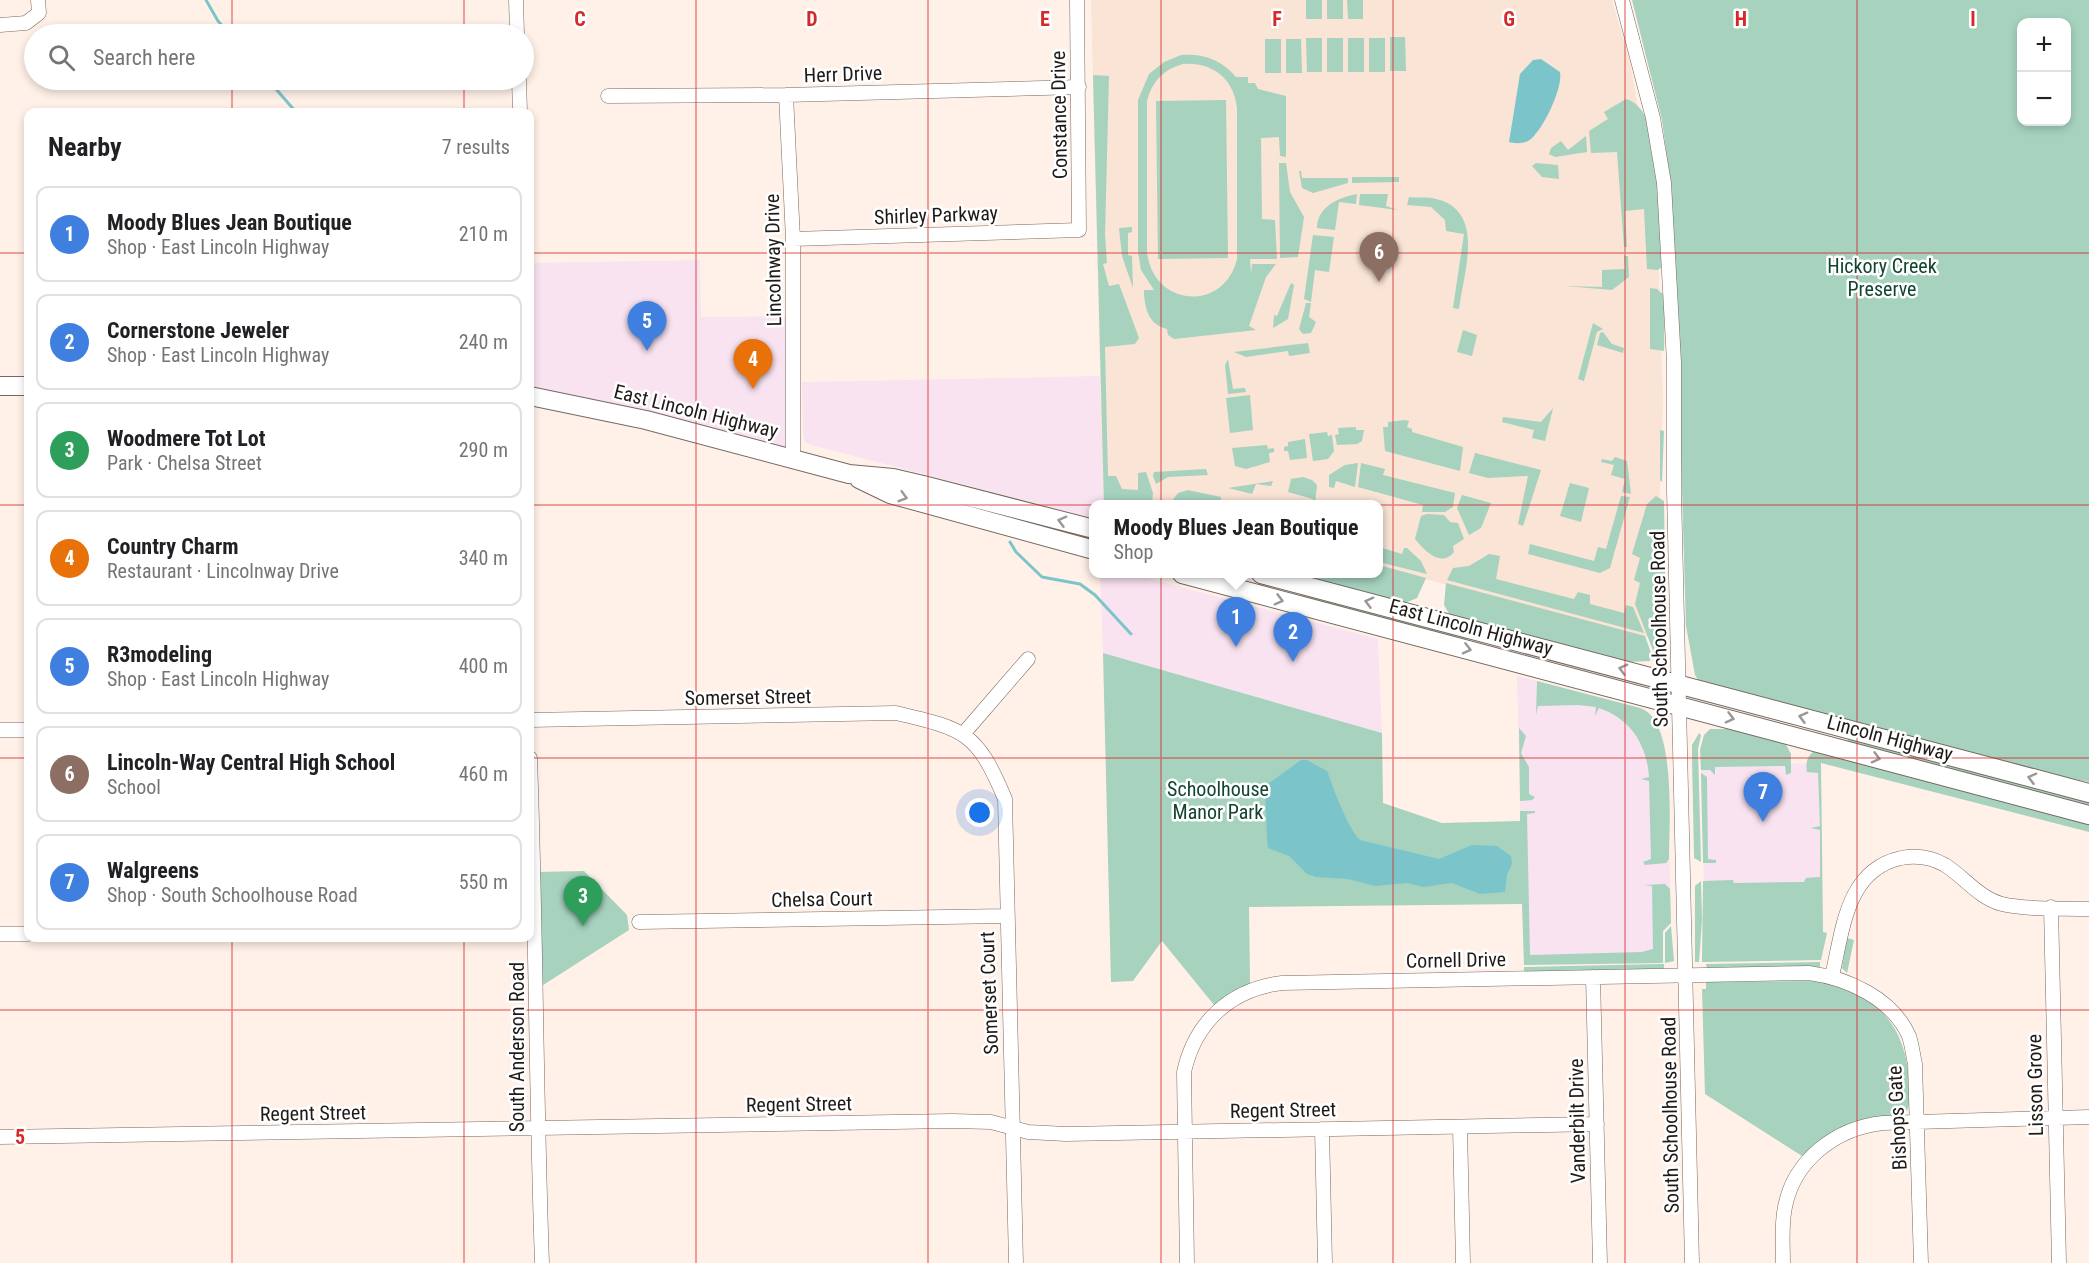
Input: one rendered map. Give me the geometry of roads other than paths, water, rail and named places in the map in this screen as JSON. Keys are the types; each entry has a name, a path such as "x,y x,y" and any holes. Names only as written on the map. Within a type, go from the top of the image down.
{"main road":[{"path":"0,386 24,386"},
{"name":"East Lincoln Highway","path":"534,397 646,420 849,474 893,478 1089,528"},
{"name":"East Lincoln Highway","path":"849,474 890,494 1089,549"},
{"name":"East Lincoln Highway","path":"1201,578 1680,705"},
{"name":"East Lincoln Highway","path":"1280,578 1680,684"},
{"name":"Lincoln Highway","path":"1680,684 2089,793"},
{"name":"Lincoln Highway","path":"1680,705 2089,815"}],"street":[{"path":"0,25 26,23 39,14 38,0"},
{"path":"516,0 517,24"},
{"name":"Constance Drive","path":"1077,0 1079,230"},
{"name":"South Schoolhouse Road","path":"1622,0 1653,118 1664,183 1674,362 1674,491 1692,1263"},
{"name":"Herr Drive","path":"608,96 786,95 1079,87"},
{"path":"519,90 520,108"},
{"name":"Lincolnway Drive","path":"786,95 793,238 793,459"},
{"name":"Shirley Parkway","path":"793,238 1079,230"},
{"path":"964,733 1028,659"},
{"name":"Somerset Street","path":"534,720 896,712 933,721 964,733"},
{"path":"0,730 24,730"},
{"name":"Somerset Court","path":"964,733 989,762 1005,799 1016,1263"},
{"path":"1832,976 1848,906 1857,886 1869,872 1886,861 1907,857 1928,857 1946,866 1986,897 2002,904 2089,909"},
{"name":"Lisson Grove","path":"2051,907 2059,1263"},
{"name":"Chelsa Court","path":"639,922 1006,916"},
{"path":"0,934 24,934"},
{"name":"South Anderson Road","path":"533,942 542,1263"},
{"name":"Cornell Drive","path":"1187,1263 1183,1131 1184,1072 1190,1049 1214,1014 1236,996 1264,985 1292,983 1809,973 1832,976"},
{"name":"Bishops Gate","path":"1832,976 1863,989 1892,1012 1908,1036 1916,1064 1921,1263"},
{"name":"Vanderbilt Drive","path":"1593,977 1600,1263"},
{"path":"1783,1263 1785,1204 1796,1177 1816,1151 1840,1135 1871,1124 2089,1117"},
{"name":"Regent Street","path":"0,1137 952,1121 991,1122 1028,1132 1066,1134 1597,1124"},
{"path":"1460,1127 1463,1263"},
{"path":"1322,1129 1325,1263"}],"water":[{"path":"1541,59 1560,72 1556,97 1542,125 1532,138 1521,143 1509,142 1520,74 1533,60"},
{"path":"1301,760 1307,760 1327,771 1346,818 1360,840 1439,859 1472,845 1497,846 1511,856 1512,864 1507,875 1505,892 1480,894 1452,883 1423,887 1407,883 1375,886 1348,879 1316,877 1307,874 1289,856 1268,848 1267,840 1265,786"}],"waterway":[{"path":"206,0 221,24"},
{"path":"277,90 292,108"},
{"path":"1010,542 1016,552 1042,577 1080,584 1095,595 1131,634"}],"place":[{"name":"Lincoln-Way Central High School","path":"1379,282"},
{"name":"R3modeling","path":"647,351"},
{"name":"Country Charm","path":"753,389"},
{"name":"Moody Blues Jean Boutique","path":"1236,647"},
{"name":"Cornerstone Jeweler","path":"1293,662"},
{"name":"Walgreens","path":"1763,822"},
{"name":"Woodmere Tot Lot","path":"583,926"}],"park label":[{"name":"Hickory Creek Preserve","path":"1882,278"},
{"name":"Schoolhouse Manor Park","path":"1218,800"}]}
